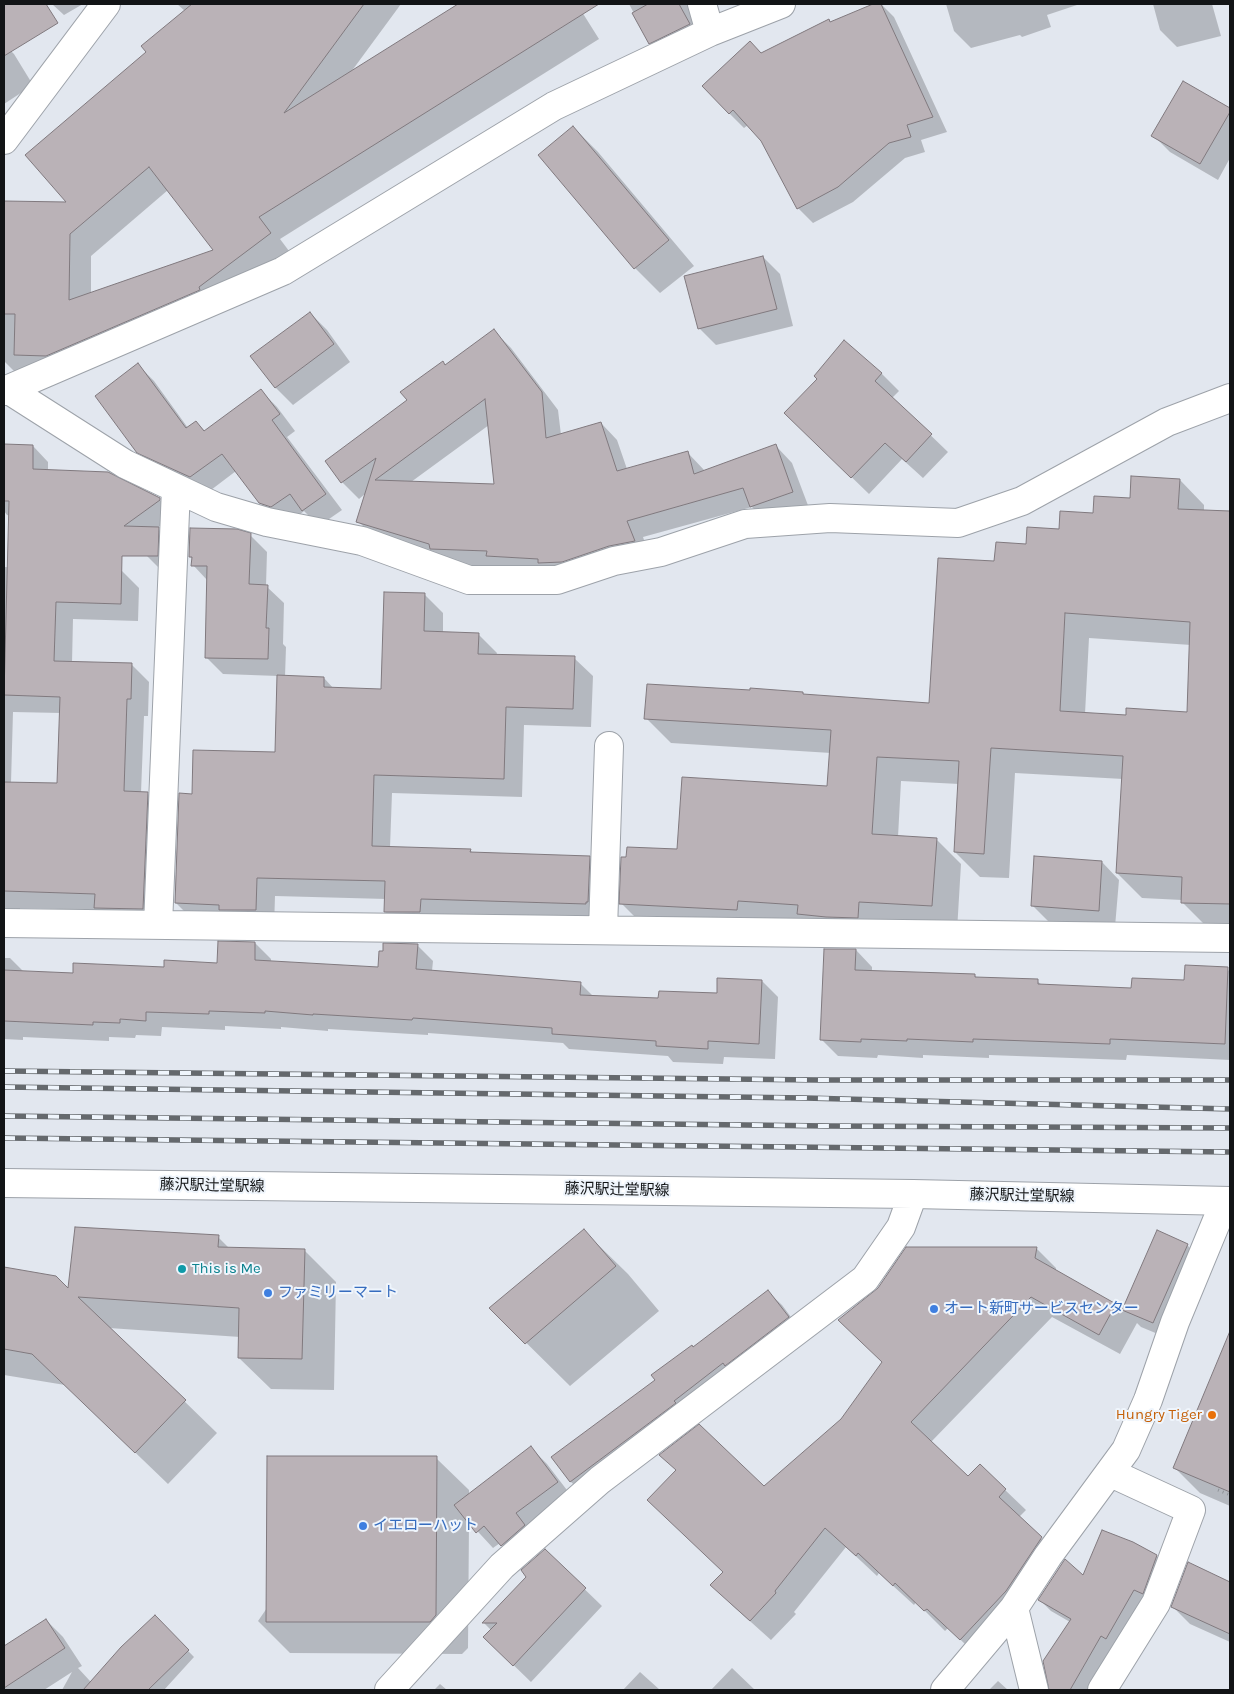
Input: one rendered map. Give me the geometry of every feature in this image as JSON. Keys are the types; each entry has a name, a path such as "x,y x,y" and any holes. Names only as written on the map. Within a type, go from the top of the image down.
{"street":[{"path":"4,140 106,4"},
{"path":"702,4 710,32"},
{"path":"7,390 283,271 554,106 710,32 781,4"},
{"path":"7,390 125,464 216,507 267,522 362,541 469,580 557,580 614,561 661,552 745,524 830,518 958,524 1022,501 1167,422 1230,398"},
{"path":"158,925 176,488"},
{"path":"603,930 609,746"},
{"path":"4,924 1230,938"},
{"name":"藤沢駅辻堂駅線","path":"4,1183 913,1194 1228,1201"},
{"path":"390,1690 502,1566 600,1480 865,1279 901,1228 913,1194"},
{"path":"945,1690 1014,1608 1048,1556 1126,1450 1148,1400 1176,1322 1228,1201"},
{"path":"1102,1690 1156,1603 1191,1510 1111,1472"},
{"path":"1014,1608 1034,1690"}],"building":[{"path":"4,4 46,4 58,23 4,56"},
{"path":"192,4 364,4 284,113 458,4 599,4 259,217 271,233 199,287 200,290 46,356 14,355 15,314 4,314 4,201 66,202 25,155 146,52 141,46","holes":["149,167 213,250 69,300 70,234"]},
{"path":"648,4 679,4 690,24 649,44 632,13"},
{"path":"873,4 881,4 933,117 907,125 911,137 889,143 838,187 797,209 761,141 733,110 729,114 702,86 750,41 761,53 829,19 830,22"},
{"path":"1183,81 1230,108 1230,112 1200,164 1151,136"},
{"path":"573,126 669,240 634,269 538,155"},
{"path":"763,256 777,309 698,329 684,276"},
{"path":"310,312 334,344 275,388 250,356"},
{"path":"494,329 542,392 546,438 601,422 617,471 688,451 694,474 776,444 793,492 750,507 743,488 627,521 635,541 609,546 562,562 538,563 538,559 486,556 487,551 430,549 429,544 356,522 376,458 341,483 325,461 407,400 400,392 443,361 445,365","holes":["485,399 494,484 375,480"]},
{"path":"844,340 882,373 875,381 932,434 906,462 885,443 851,478 784,413 817,379 814,376"},
{"path":"138,363 186,428 196,421 204,431 261,389 280,414 272,420 326,494 302,511 290,494 271,507 259,503 222,454 190,477 137,453 95,396"},
{"path":"4,444 33,445 33,469 108,472 160,498 160,500 124,526 159,527 158,556 122,556 121,604 56,602 54,661 132,663 131,699 127,699 124,791 148,792 143,909 94,908 95,894 4,891 4,782 57,783 60,697 4,695 9,501 4,501"},
{"path":"1131,476 1180,479 1178,509 1230,511 1230,904 1181,903 1182,877 1116,873 1123,756 991,748 984,854 954,852 959,761 877,757 872,834 937,838 932,906 859,902 858,918 797,914 798,905 738,901 737,910 619,904 621,857 626,857 627,847 677,849 682,777 827,786 831,730 644,719 647,684 750,690 750,688 803,692 803,694 929,703 938,558 994,561 996,542 1026,544 1027,527 1059,529 1060,511 1093,513 1094,496 1130,498","holes":["1065,613 1190,622 1187,712 1126,708 1126,715 1060,711"]},
{"path":"190,528 237,529 251,533 249,584 268,585 266,628 269,628 268,659 205,658 207,566 191,566 192,557 189,557"},
{"path":"384,592 425,593 424,631 479,633 478,654 575,656 573,709 506,707 504,779 374,775 372,846 471,849 470,852 590,856 588,902 586,904 421,899 420,912 384,912 385,881 257,878 256,910 219,910 219,905 175,903 179,793 192,794 193,750 275,752 277,675 324,677 324,687 381,689"},
{"path":"1034,856 1102,861 1099,911 1031,906"},
{"path":"218,941 255,942 255,960 378,967 379,951 383,951 383,943 418,944 416,969 581,982 580,995 658,998 659,991 717,993 717,978 762,980 759,1044 708,1041 708,1049 656,1046 656,1041 552,1034 552,1028 413,1018 412,1020 265,1011 265,1013 209,1011 209,1014 146,1012 146,1021 120,1019 120,1023 93,1022 93,1025 4,1021 4,970 73,973 73,963 164,967 164,960 217,963"},
{"path":"824,949 856,949 855,970 975,974 975,977 1038,979 1038,984 1131,988 1132,978 1184,980 1185,965 1228,967 1225,1044 1110,1039 1110,1044 973,1039 973,1042 907,1039 907,1041 861,1039 861,1042 820,1040"},
{"path":"75,1227 219,1235 218,1247 305,1249 302,1359 238,1358 239,1308 78,1297 186,1400 135,1453 32,1354 4,1349 4,1267 56,1276 68,1288"},
{"path":"584,1229 616,1266 525,1344 489,1308"},
{"path":"1157,1230 1188,1244 1153,1323 1122,1310"},
{"path":"906,1247 1037,1247 1035,1258 1116,1304 1099,1335 1031,1297 911,1422 968,1476 980,1464 1006,1489 999,1497 1042,1537 1006,1591 960,1640 927,1609 924,1611 895,1583 893,1586 858,1553 856,1556 825,1528 775,1591 776,1593 750,1621 710,1585 723,1572 647,1500 676,1470 659,1455 699,1424 764,1486 841,1419 882,1362 838,1320 878,1288"},
{"path":"768,1290 789,1317 725,1366 723,1363 674,1401 676,1403 570,1482 551,1457 655,1380 651,1375 692,1345 693,1347"},
{"name":"Hungry Tiger","path":"1230,1331 1230,1492 1173,1468"},
{"path":"531,1446 558,1482 516,1513 525,1525 501,1546 484,1526 476,1533 454,1505"},
{"path":"267,1456 437,1456 436,1615 430,1622 266,1622"},
{"path":"1102,1530 1133,1542 1157,1555 1143,1594 1134,1590 1106,1639 1101,1636 1070,1690 1049,1690 1043,1661 1071,1619 1038,1600 1065,1559 1083,1575"},
{"path":"545,1549 586,1588 513,1666 483,1637 497,1623 482,1623 526,1577 521,1570"},
{"path":"1188,1562 1230,1582 1230,1634 1171,1607"},
{"path":"155,1615 189,1650 148,1690 83,1690 121,1647"},
{"path":"46,1619 65,1648 4,1688 4,1646"}],"railway":[{"path":"4,1071 818,1080 1230,1080"},
{"path":"4,1087 805,1098 1230,1109"},
{"path":"4,1116 828,1126 1230,1128"},
{"path":"4,1138 1230,1152"}],"place":[{"name":"This is Me","path":"182,1269"},
{"name":"ファミリーマート","path":"268,1293"},
{"name":"オート新町サービスセンター","path":"934,1309"},
{"name":"Hungry Tiger","path":"1212,1415"},
{"name":"イエローハット","path":"363,1526"}]}
